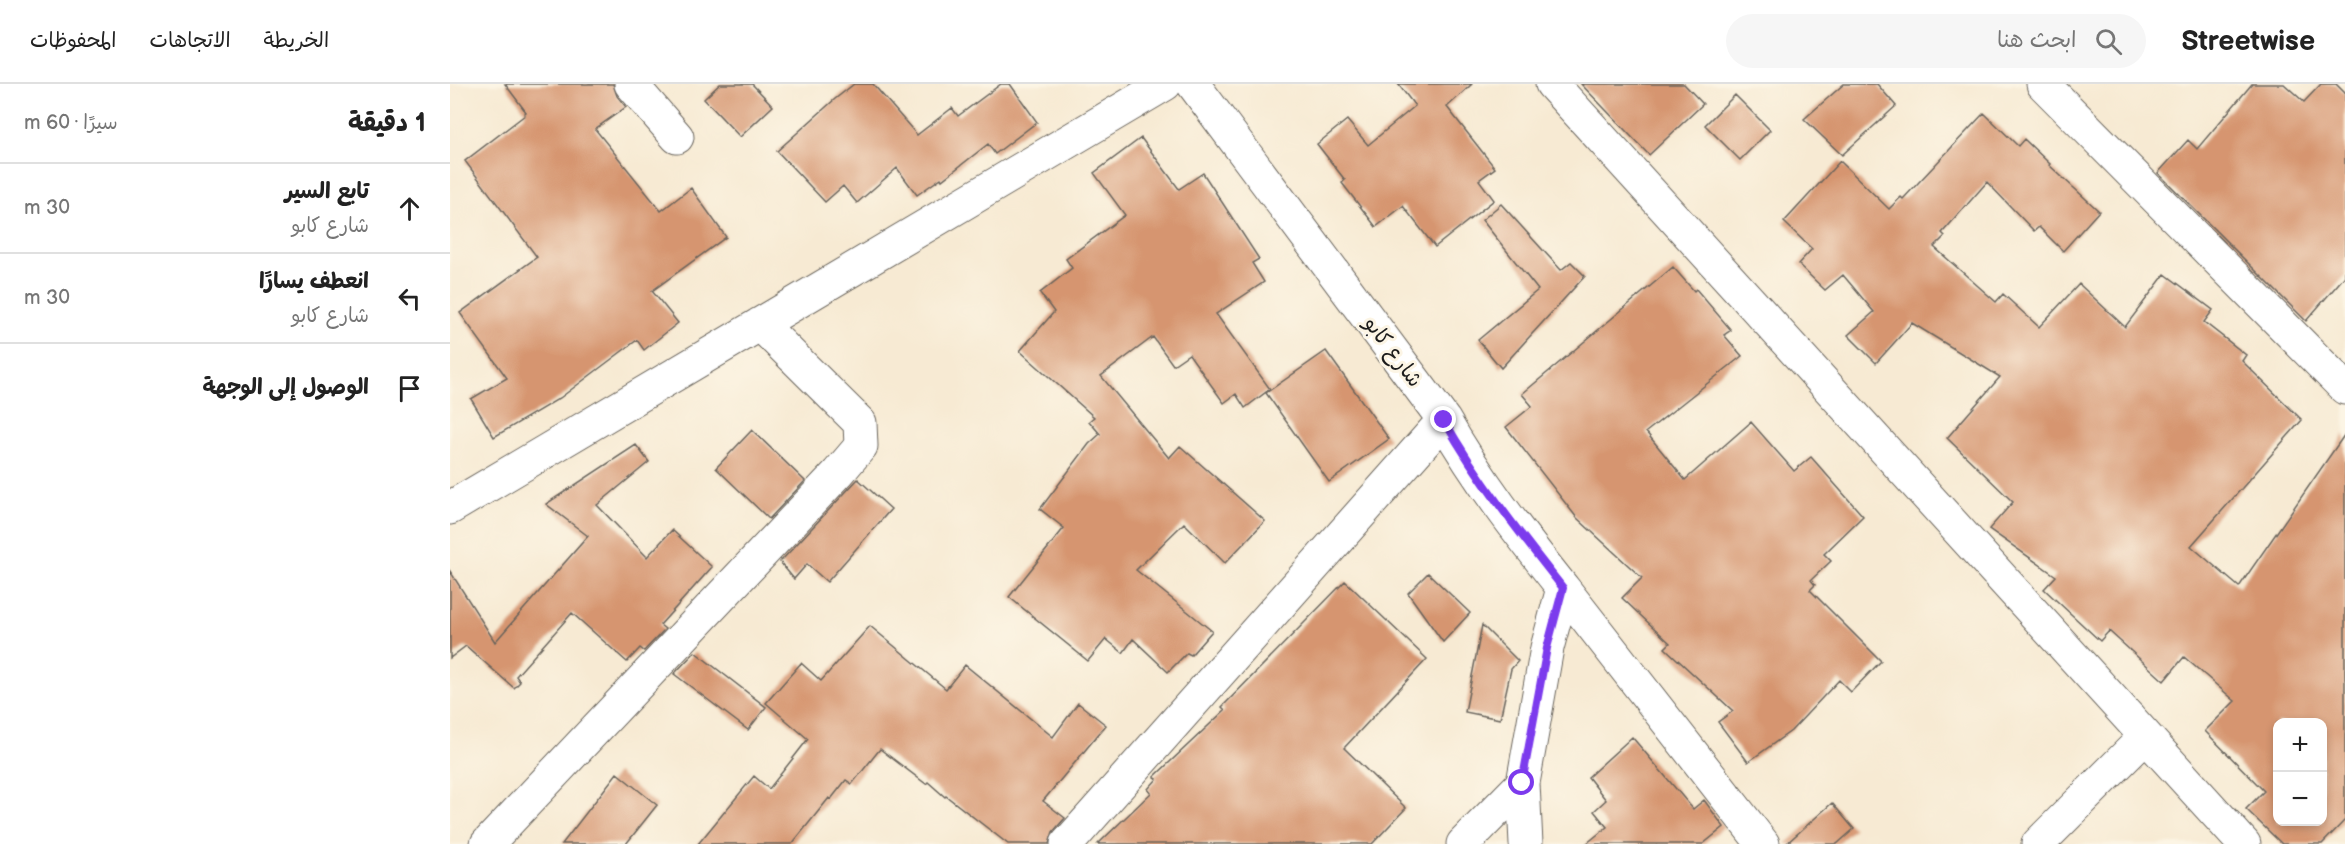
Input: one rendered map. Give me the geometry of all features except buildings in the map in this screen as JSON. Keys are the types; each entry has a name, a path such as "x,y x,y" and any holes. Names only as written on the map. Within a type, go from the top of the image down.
{"street":[{"path":"632,84 677,137"},
{"path":"450,508 1165,84"},
{"name":"شارع كابو","path":"1193,84 1444,420 1465,456 1509,520 1763,844"},
{"path":"1552,84 2244,844"},
{"path":"2043,84 2345,388"},
{"path":"487,844 861,446 860,423 760,324"},
{"path":"1067,844 1444,420"},
{"path":"1526,844 1522,783 1547,648 1563,588"},
{"path":"2038,844 2145,737"},
{"path":"1463,844 1522,783"}],"route":[{"path":"1444,420 1465,456 1509,520 1563,588 1547,648 1522,783"}]}
